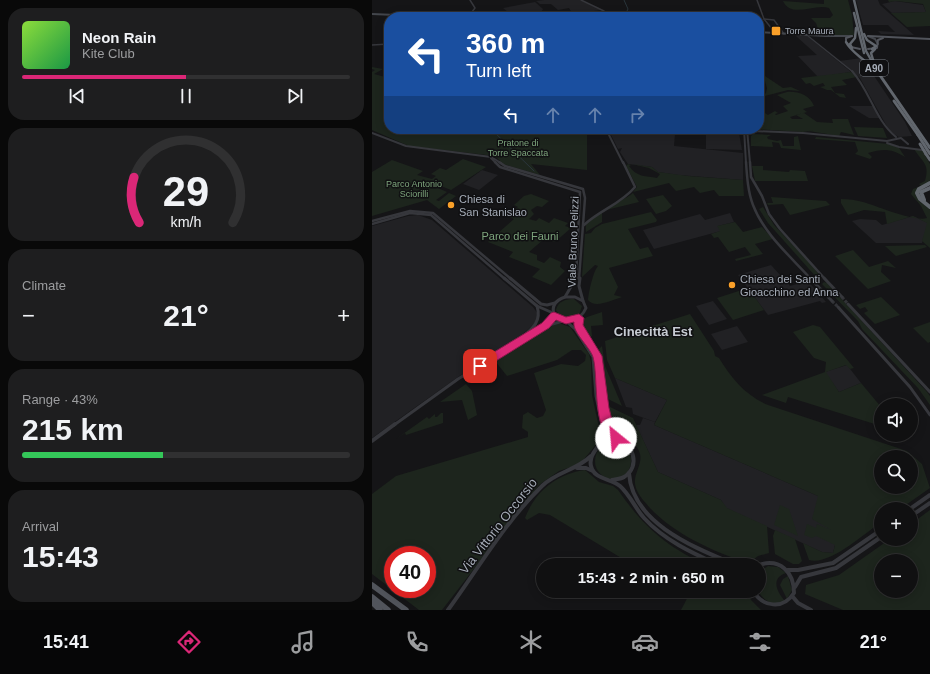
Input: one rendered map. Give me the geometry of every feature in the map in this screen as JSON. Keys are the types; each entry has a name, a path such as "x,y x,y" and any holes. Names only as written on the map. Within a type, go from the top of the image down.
{"highway":[{"name":"A90","path":"852,0 867,53 876,70 930,149"},
{"name":"A90","path":"858,24 863,51 870,66 913,126"},
{"path":"852,48 850,44 855,38 858,24"},
{"path":"858,24 866,38 876,46 872,49 871,53 876,70"},
{"path":"846,42 849,50 861,56 870,66"},
{"path":"913,126 919,135 930,144"},
{"name":"A90","path":"919,135 928,154"},
{"path":"928,154 930,160"},
{"path":"930,183 920,189 917,193 920,200 930,206"},
{"path":"930,188 923,190 921,195 924,201 930,206"}],"main road":[{"path":"372,14 384,14"},
{"path":"764,33 808,36 852,36"},
{"path":"808,36 812,38 826,36"},
{"path":"831,36 840,38 852,48 860,49"},
{"path":"846,42 846,37 852,36"},
{"path":"868,36 875,39 878,43"},
{"path":"868,36 930,38"},
{"path":"872,49 878,47 880,38 889,37"},
{"path":"372,585 406,610"},
{"path":"372,597 388,610"},
{"path":"372,602 380,610"}],"street":[{"path":"470,0 475,8 472,12"},
{"path":"581,0 606,12"},
{"path":"757,0 761,12"},
{"path":"764,19 774,20 784,34"},
{"path":"764,19 773,31 772,33"},
{"path":"768,33 771,31 770,26"},
{"path":"812,38 858,77 881,116 887,130 894,137 905,140 908,144 930,149"},
{"path":"372,45 384,45"},
{"path":"764,131 805,133 891,142 897,146 930,149"},
{"name":"Viale Bruno Pelizzi","path":"372,132 406,146 487,156 494,158 505,166 582,189 585,195 584,213 582,218 584,225 579,286 583,301"},
{"path":"764,132 804,134 891,142"},
{"path":"582,218 590,216 622,199 635,187 608,134"},
{"path":"742,134 745,136 752,178 769,214 782,232 842,297"},
{"path":"745,136 750,134"},
{"path":"745,136 746,164 751,196 759,217 787,252 832,301"},
{"path":"891,142 894,137"},
{"name":"Viale Bruno Pelizzi","path":"487,156 500,168 578,190 581,194 582,218 576,280 565,297"},
{"path":"372,223 405,212 418,210 432,213 445,222 540,303 546,306 565,297 575,297 583,301 586,308 579,318 578,325 594,348 598,358 600,392 609,431 619,441 628,445 634,454 634,463 629,473 629,482 632,492 645,509 660,524 691,546 719,558"},
{"path":"372,223 407,214 420,213 431,215 537,306 554,314 575,329 590,351 593,359 596,396 604,435 600,444 593,453 591,461 594,472"},
{"path":"584,213 590,216"},
{"path":"584,225 590,216"},
{"path":"554,314 552,308 555,303"},
{"path":"848,304 930,392"},
{"path":"514,345 538,321 540,314 537,306"},
{"path":"838,307 910,387 930,415"},
{"path":"546,326 554,314"},
{"path":"372,441 456,381 514,345 546,326 579,318"},
{"path":"600,444 608,441 619,441"},
{"name":"Via Vittorio Occorsio","path":"448,610 512,523 542,486 555,476 583,463 593,453"},
{"path":"575,468 586,468 601,478 609,480 620,486 644,518 663,535 687,551 703,558"},
{"path":"609,480 621,479 629,473"},
{"path":"918,503 930,495"},
{"path":"918,511 930,502"},
{"path":"787,570 798,570 831,564 874,535"},
{"path":"758,598 761,602 777,609 785,606 793,597 795,588 801,577 836,568 874,542"},
{"path":"766,564 773,562 787,570 791,576 795,588"},
{"path":"793,597 798,603 811,610"}],"shaded area":[{"path":"580,0 601,10 571,12 569,8 558,10 551,4 540,4 536,1"},
{"path":"856,0 878,0 880,5 914,35 881,34 878,31 895,32 888,25 863,25"},
{"path":"895,1 923,5 926,12 892,13 882,4"},
{"path":"535,2 543,9 541,12 508,12 503,8"},
{"path":"796,36 807,36 851,72 818,77 798,56 817,55"},
{"path":"862,58 905,122 912,136 899,137 890,132 860,78 839,61"},
{"path":"849,106 874,106 881,118 869,118"},
{"path":"610,134 675,134 674,146 743,153 743,180 658,172 652,167 628,164 620,152 622,148 618,149"},
{"path":"706,134 739,134 742,150 706,149"},
{"path":"482,170 498,175 479,190 463,184"},
{"path":"730,213 734,222 718,226 721,231 654,249 643,230 700,214 705,220"},
{"path":"418,215 432,220 533,307 538,314 535,323 512,344 458,377 372,438 372,226 408,216"},
{"path":"913,216 928,223 922,243 876,243 852,221 860,219 876,220 882,225"},
{"path":"771,265 790,286 808,281 826,302 822,303 820,301 768,315 738,275"},
{"path":"713,301 727,319 709,325 696,306"},
{"path":"737,326 748,342 722,350 711,334"},
{"path":"847,365 861,383 839,392 825,372"},
{"path":"615,378 667,400 655,422 633,414 632,408 626,407"},
{"path":"643,418 655,422 654,425 818,496 838,533 833,553 822,552 726,508 721,500 658,472 636,425 640,425"}],"green space":[{"path":"824,0 848,0 852,15 854,35 820,35 816,23 811,18 830,18 833,15 829,8 817,7 797,10 787,6 783,1 824,4"},
{"path":"888,0 930,0 930,26 907,27 891,13 926,12 923,4 896,1 889,2"},
{"name":"Pratone di Torre Spaccata","path":"372,67 383,69 374,74 384,77 384,134 587,134 587,170 531,164 540,175 503,164 495,156 409,146 372,130 372,72 375,70 372,69"},
{"path":"851,72 857,77 842,80 847,85 831,87 835,93 844,94 846,98 840,97 831,90 820,87 825,86 823,83 814,86 810,83 806,84 801,78"},
{"path":"764,75 783,88 791,87 800,91 788,90 764,96 767,88"},
{"path":"787,92 803,94 810,99 814,106 803,109 807,112 804,113 817,122 833,123 832,119 848,119 854,135 841,132 839,136 809,131 764,130 764,112 768,115 775,111 778,113 775,114 776,115 788,111 783,106 791,103 777,95","holes":["796,115 803,119 792,119 790,117"]},
{"path":"854,127 883,128 887,138 858,136"},
{"path":"753,134 771,135 767,137 768,139 777,141 781,140 783,146 794,146 794,137 798,136 801,150 781,148 779,143 772,142 773,147 751,146 751,136"},
{"path":"816,137 889,144 899,148 905,157 895,152 882,150 868,153 872,157 870,159 855,154 858,151 855,142 815,139"},
{"path":"914,149 922,150 930,164 930,182 915,194 919,201 930,209 930,248 922,241 927,223 917,218 927,218 921,206 911,194 913,189 921,186 919,184 925,181 927,171 925,164"},
{"name":"Parco Antonio Sciorilli","path":"463,159 486,167 451,190 441,186 438,188 447,192 436,200 439,201 449,193 456,196 439,209 427,200 372,216 372,172 392,160 423,171 417,175 432,179 436,176 431,174 440,168 446,170"},
{"path":"628,164 631,165 629,166 632,170 638,174 657,178 660,174 649,168 632,164 652,167 658,172 743,180 744,196 719,196 714,190 700,193 694,187 676,191 669,183 633,192 637,187 626,166"},
{"path":"752,166 763,166 763,170 789,172 790,170 805,171 808,181 755,181"},
{"path":"633,193 639,202 602,211"},
{"name":"Parco dei Fauni","path":"531,194 549,201 542,207 537,206 531,210 534,214 529,219 536,221 539,218 549,223 554,218 568,223 565,226 571,228 555,242 544,239 529,252 537,255 537,260 544,263 550,257 561,262 560,267 565,271 551,285 532,277 540,269 509,257 513,252 488,242 514,219 508,216 518,207 514,205 524,196"},
{"path":"663,195 672,206 666,211 656,214 646,199"},
{"path":"771,197 826,201 830,205 790,215 783,204 768,205 767,203 773,203"},
{"path":"841,199 860,201 910,217 887,224 885,212 864,210 848,215 841,203"},
{"path":"763,207 774,225 813,266 821,278 817,278 768,223 759,209"},
{"path":"602,211 602,222 586,232 586,226 590,219"},
{"path":"651,212 657,220 656,222 628,229 640,249 648,247 653,256 609,268 618,287 614,295 622,297 599,304 591,303 588,300 589,292 598,266 595,265 582,277 585,234 591,233 595,228 602,224"},
{"path":"735,222 743,232 762,227 773,239 755,244 763,254 736,261 735,259 751,255 745,247 729,252 718,237 714,238 711,234 720,231 717,226"},
{"path":"925,245 927,247 896,256 885,246"},
{"path":"853,250 869,267 888,261 896,268 882,265 881,272 891,281 868,289 835,256"},
{"path":"824,282 827,283 927,392 930,396 930,405 918,388 862,329 858,321 822,284"},
{"path":"748,288 764,310 733,320 717,298"},
{"path":"881,297 900,315 875,324 864,313 868,311 865,307 860,309 856,305"},
{"path":"574,299 582,306 579,315 566,318 559,315 556,310 559,304 565,300"},
{"path":"602,312 603,325 591,326 592,336 590,337 580,324 581,321 587,317"},
{"path":"690,314 714,351 715,356 719,358 740,386 752,396 768,405 874,440 874,442 880,442 904,450 874,450 874,494 918,494 918,461 922,464 930,488 910,502 874,502 874,527 836,554 817,561 809,560 803,543 822,552 833,553 835,545 816,536 812,538 804,535 807,524 816,528 817,524 831,530 812,519 818,496 654,425 667,400 615,378 607,360 605,341"},
{"path":"930,322 930,342 928,343 913,328"},
{"path":"559,323 570,327 589,354 591,362 592,395 601,437 580,464 559,471 539,485 442,610 419,610 403,598 436,598 436,546 384,546 384,583 372,574 372,494 396,476 528,437 528,432 522,428 523,415 528,412 537,418 543,416 546,410 534,373 561,364 578,366 585,361 586,355 581,350 572,350 557,360 507,376 495,361 551,326"},
{"path":"813,325 820,327 854,368 850,369 846,365 826,372 839,392 861,383 874,399 874,424 788,397 786,403 762,395 825,372 826,362 814,358 793,332"},
{"path":"602,346 605,366 622,406 605,396 603,362 599,349"},
{"path":"466,384 472,391 477,415 468,420 462,400 440,402"},
{"path":"610,407 633,418 658,472 721,500 727,508 767,526 769,553 755,558 734,558 682,534 660,518 637,491 635,482 640,460 638,449 629,440 615,432 609,409"},
{"path":"443,413 443,423 406,435 405,433 396,439 427,417 429,419 435,414 435,417 437,417"},
{"path":"613,443 626,448 631,461 626,474 613,479 600,474 595,461 600,448"},
{"path":"585,470 599,482 613,486 618,490 646,525 667,543 692,558 621,558 550,515 539,513 527,520 525,518 529,509 541,492 556,480 575,472"},
{"path":"780,505 789,509 798,536 774,525"},
{"path":"930,510 930,610 843,610 805,594 806,585 839,575 880,546 918,546 918,519"},
{"path":"775,530 795,539 802,561 799,564 793,564 775,554 773,536"},
{"path":"768,566 778,567 786,573 778,578 776,586 785,601 781,603 773,603 763,598 766,598 766,567"},
{"path":"788,576 792,590 787,599 780,585 783,579"},
{"path":"687,598 750,598 761,610 681,610"}],"waterway":[{"path":"624,0 628,9 626,12"},
{"path":"496,134 534,171"}],"tunnel":[{"path":"842,297 848,304"},
{"path":"832,301 838,307"}],"place":[{"name":"Torre Maura","path":"776,31"},
{"name":"Chiesa di San Stanislao","path":"451,205"},
{"name":"Chiesa dei Santi Gioacchino ed Anna","path":"732,285"}],"district":[{"name":"Cinecittà Est","path":"653,331"}],"route":[{"path":"480,366 546,326 552,321 554,316 566,321 579,318 577,323 579,328 598,356 600,392 609,431 616,438"}]}
